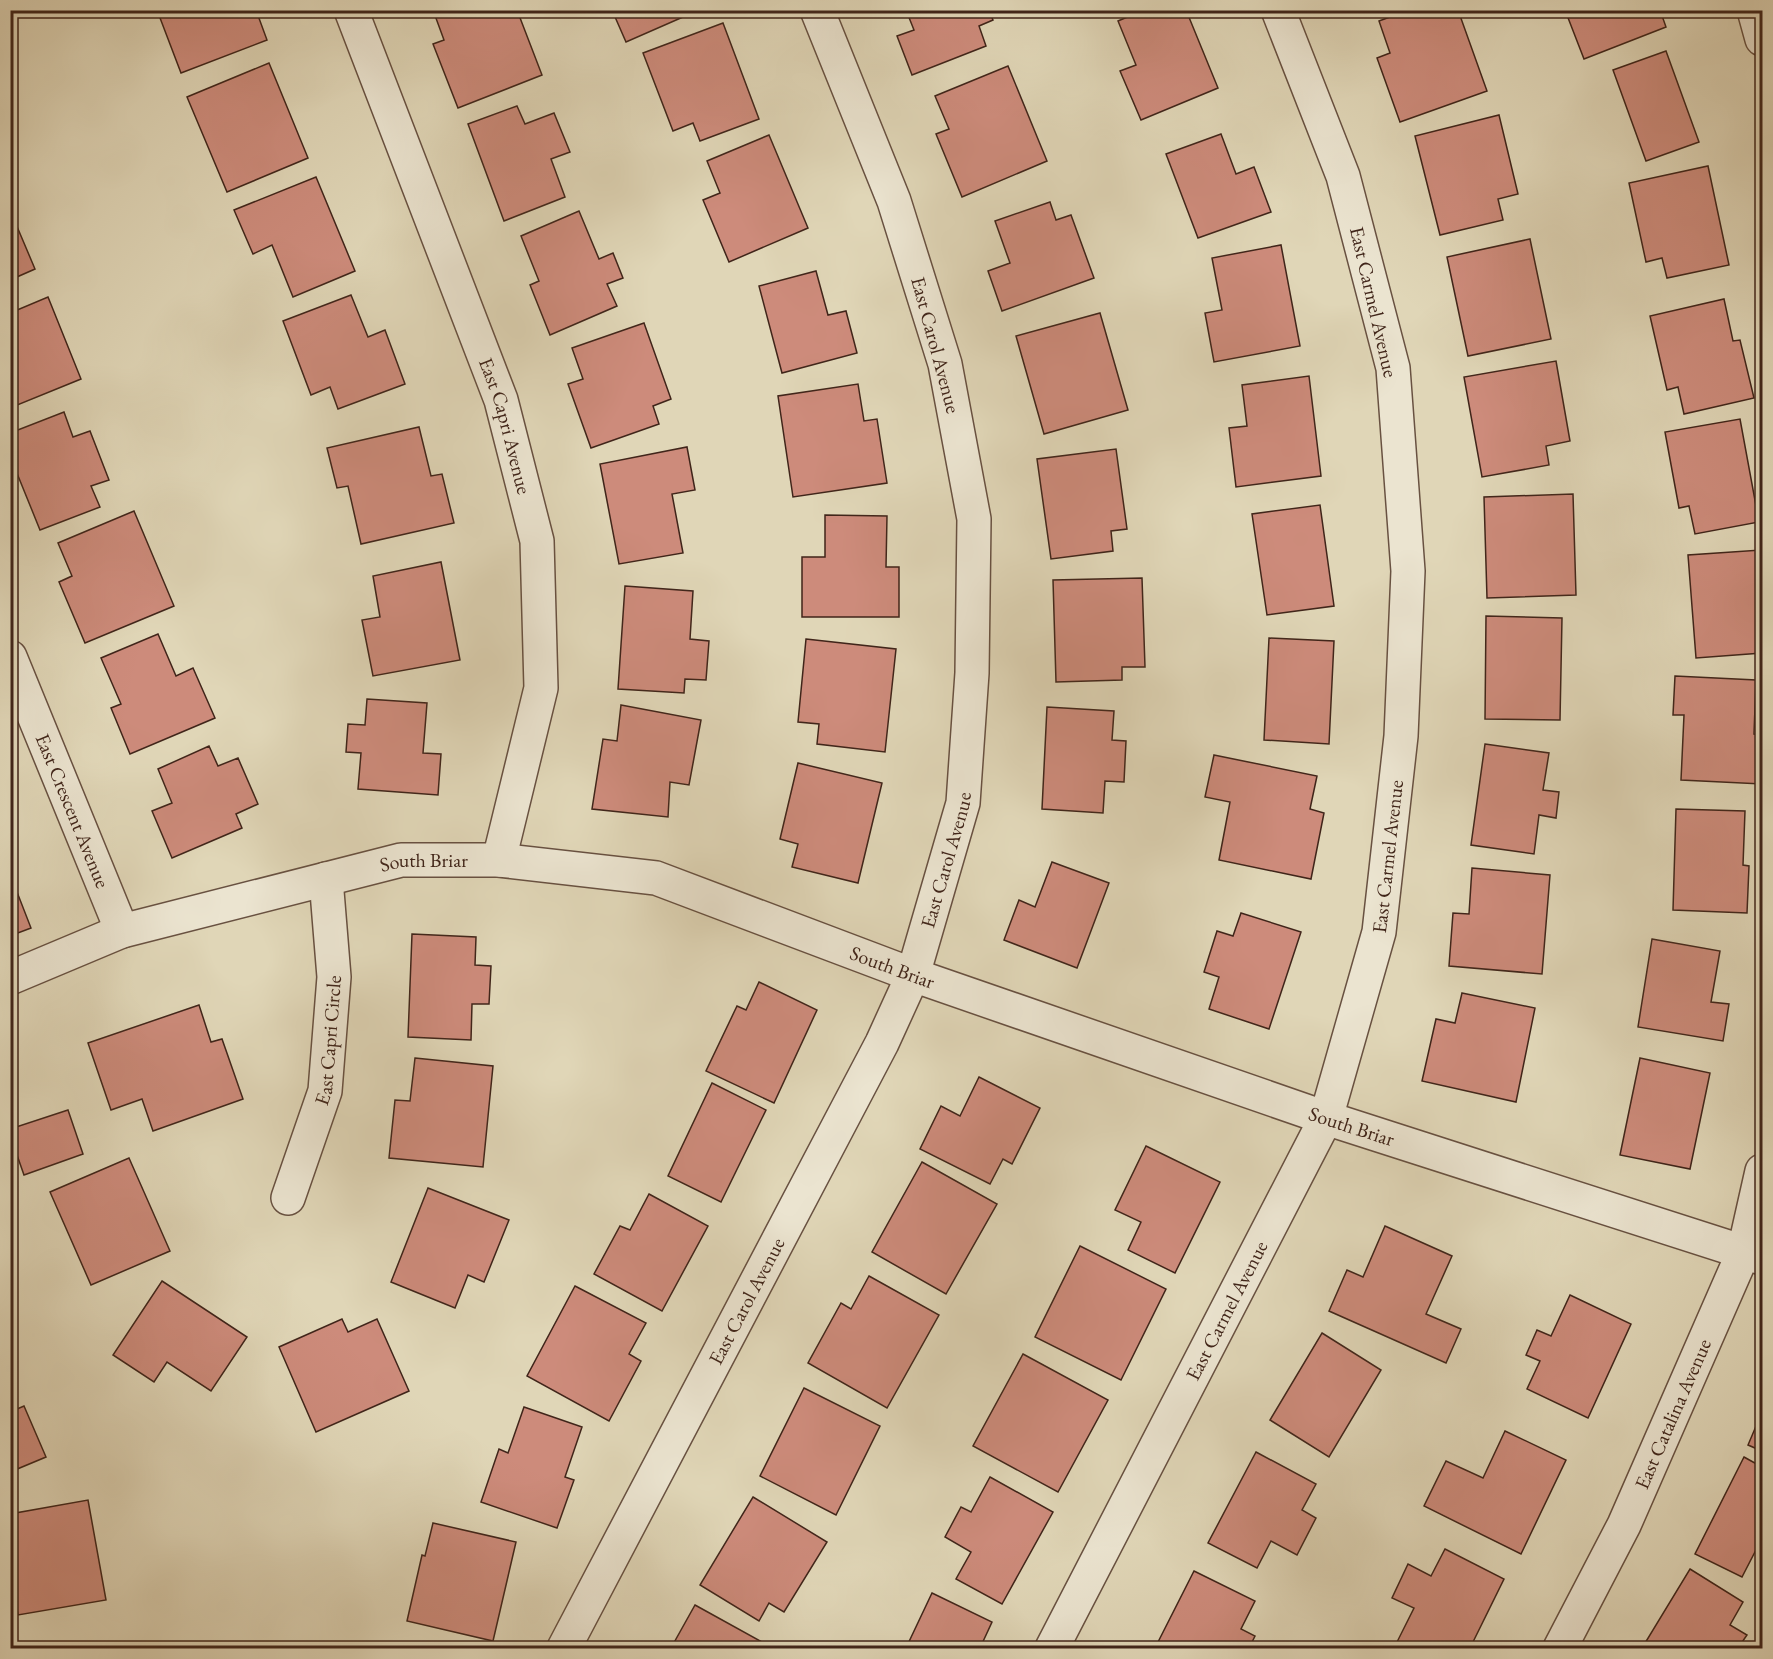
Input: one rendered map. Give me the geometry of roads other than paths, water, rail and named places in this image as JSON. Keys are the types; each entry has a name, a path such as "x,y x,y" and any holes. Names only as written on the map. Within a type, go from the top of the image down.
{"street":[{"name":"East Capri Avenue","path":"351,10 501,400 537,541 541,687 499,860"},
{"name":"East Carol Avenue","path":"564,1648 882,1043 913,975 963,803 972,673 974,519 945,364 894,201 817,10"},
{"name":"East Carmel Avenue","path":"1052,1648 1326,1118 1379,932 1401,736 1408,571 1393,368 1343,176 1278,10"},
{"path":"1754,10 1762,39"},
{"name":"East Crescent Avenue","path":"10,657 122,930"},
{"name":"South Briar","path":"10,978 122,930 401,860 499,860 656,878 913,975 1326,1118 1753,1255"},
{"name":"East Capri Circle","path":"288,1198 325,1091 334,977 326,879"},
{"name":"East Catalina Avenue","path":"1560,1648 1624,1525 1753,1255 1762,1171"}]}
